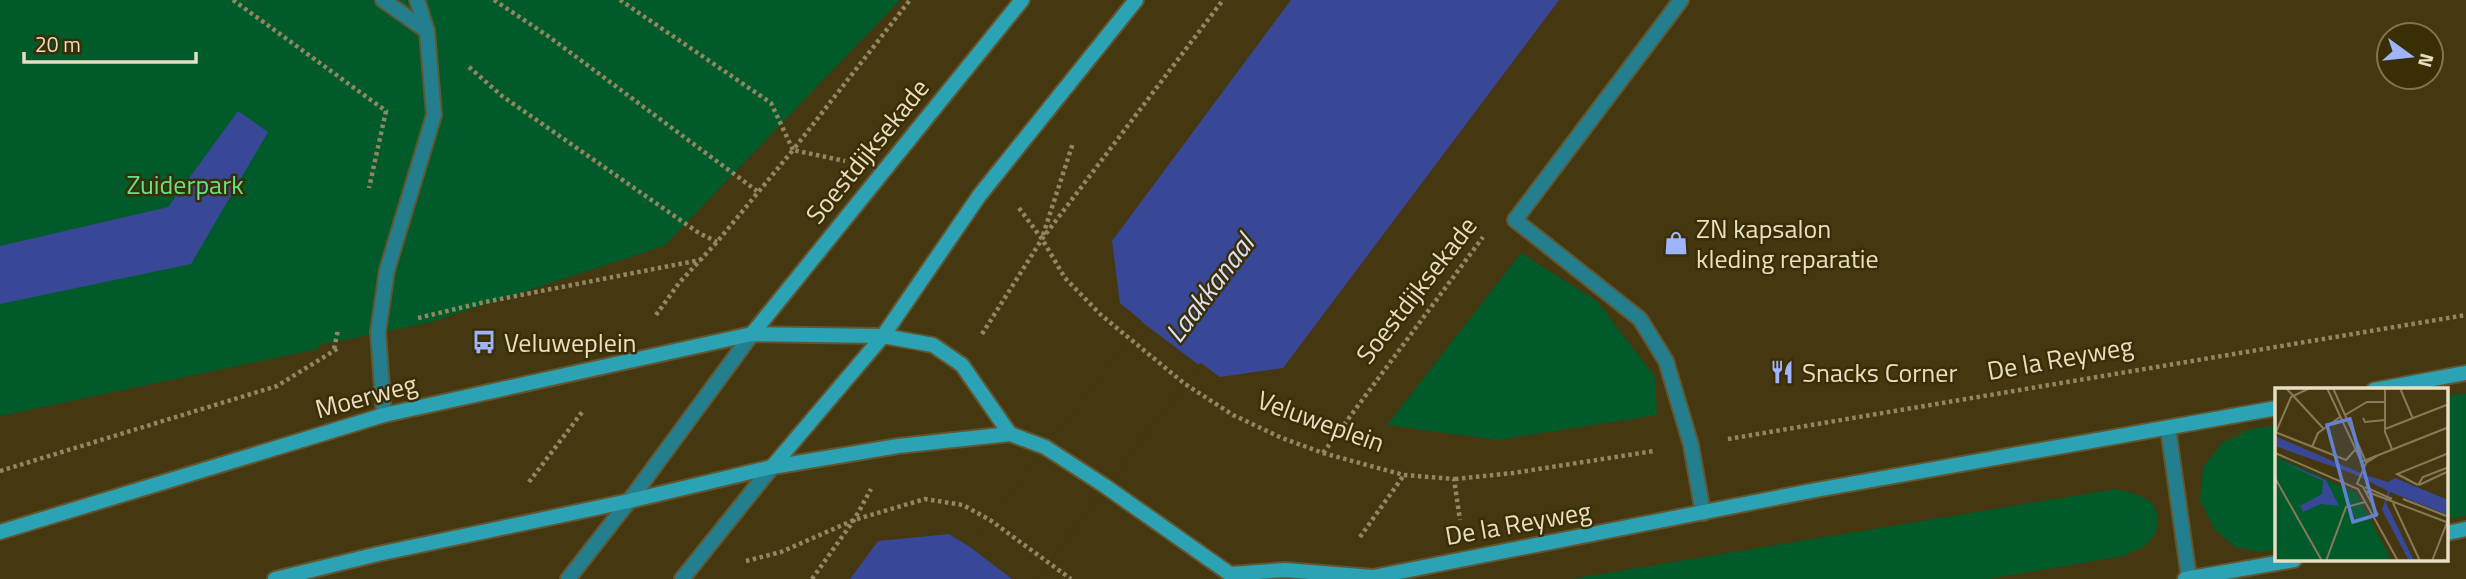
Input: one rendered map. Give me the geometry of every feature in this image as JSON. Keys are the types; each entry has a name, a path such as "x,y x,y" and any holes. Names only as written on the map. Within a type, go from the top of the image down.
{"main road":[{"name":"Soestdijksekade","path":"752,334 1022,0"},
{"path":"772,467 883,336 979,195 1136,0"},
{"path":"752,334 883,336 933,345 962,365 1010,434"},
{"name":"Moerweg","path":"0,531 384,415 752,334"},
{"path":"2385,388 2466,373"},
{"name":"De la Reyweg","path":"1373,578 1466,557 1816,490 2275,408"},
{"path":"275,579 772,467 898,446 1010,434 1045,447 1105,486 1231,576 1286,570 1373,578"},
{"path":"2448,533 2466,530"},
{"path":"2187,579 2283,562"}],"street":[{"path":"383,0 427,31"},
{"path":"384,415 378,332 387,270 434,115 427,31 417,0"},
{"name":"Soestdijksekade","path":"1515,220 1681,0"},
{"path":"1515,220 1640,319 1666,361 1691,445 1703,513"},
{"path":"568,579 752,334"},
{"path":"2168,428 2187,579"},
{"path":"683,577 772,467"}],"path":[{"path":"233,0 386,111 369,190"},
{"path":"427,31 502,96 699,233 717,242 757,191 548,36 494,0"},
{"path":"620,0 771,103 793,150 909,0"},
{"path":"1042,239 1223,0"},
{"path":"1042,239 1073,142"},
{"name":"Soestdijksekade","path":"1323,453 1491,227 1515,220"},
{"name":"Veluweplein","path":"1042,239 1065,278 1101,315 1185,384 1233,415 1282,438 1323,453 1404,475 1454,479"},
{"name":"De la Reyweg","path":"1454,479 1513,473 1691,445 2466,315"},
{"path":"334,349 340,323"},
{"name":"Veluweplein","path":"1334,574 1404,475"},
{"path":"1454,479 1466,557"},
{"path":"683,577 781,552 854,520 925,499 963,505 990,520 1071,579"},
{"path":"812,579 854,520"}],"green space":[{"name":"Zuiderpark","path":"0,0 900,0 664,246 428,323 0,416"},
{"path":"1521,253 1597,301 1655,377 1657,415 1497,440 1387,425"},
{"path":"2466,393 2466,516 2448,519 2448,396"},
{"path":"2275,425 2275,549 2260,552 2235,547 2215,530 2200,500 2203,467 2222,443 2251,429"},
{"path":"2116,489 2139,495 2152,503 2158,515 2156,532 2145,546 2123,556 1988,579 1571,579"}],"water":[{"name":"Laakkanaal","path":"1291,0 1559,0 1283,368 1220,377 1201,363 1191,368 1033,579 850,579 878,541 949,534 970,547 974,545 1140,331 1142,321 1120,303 1112,241"},
{"path":"238,111 268,132 191,264 0,304 0,246 168,207"}],"pier":[{"path":"1142,322 1199,365 1036,579 1012,579 970,547"}],"place":[{"name":"ZN kapsalon kleding reparatie","path":"1676,243"},
{"name":"Veluweplein","path":"484,342"},
{"name":"Snacks Corner","path":"1782,372"}]}
